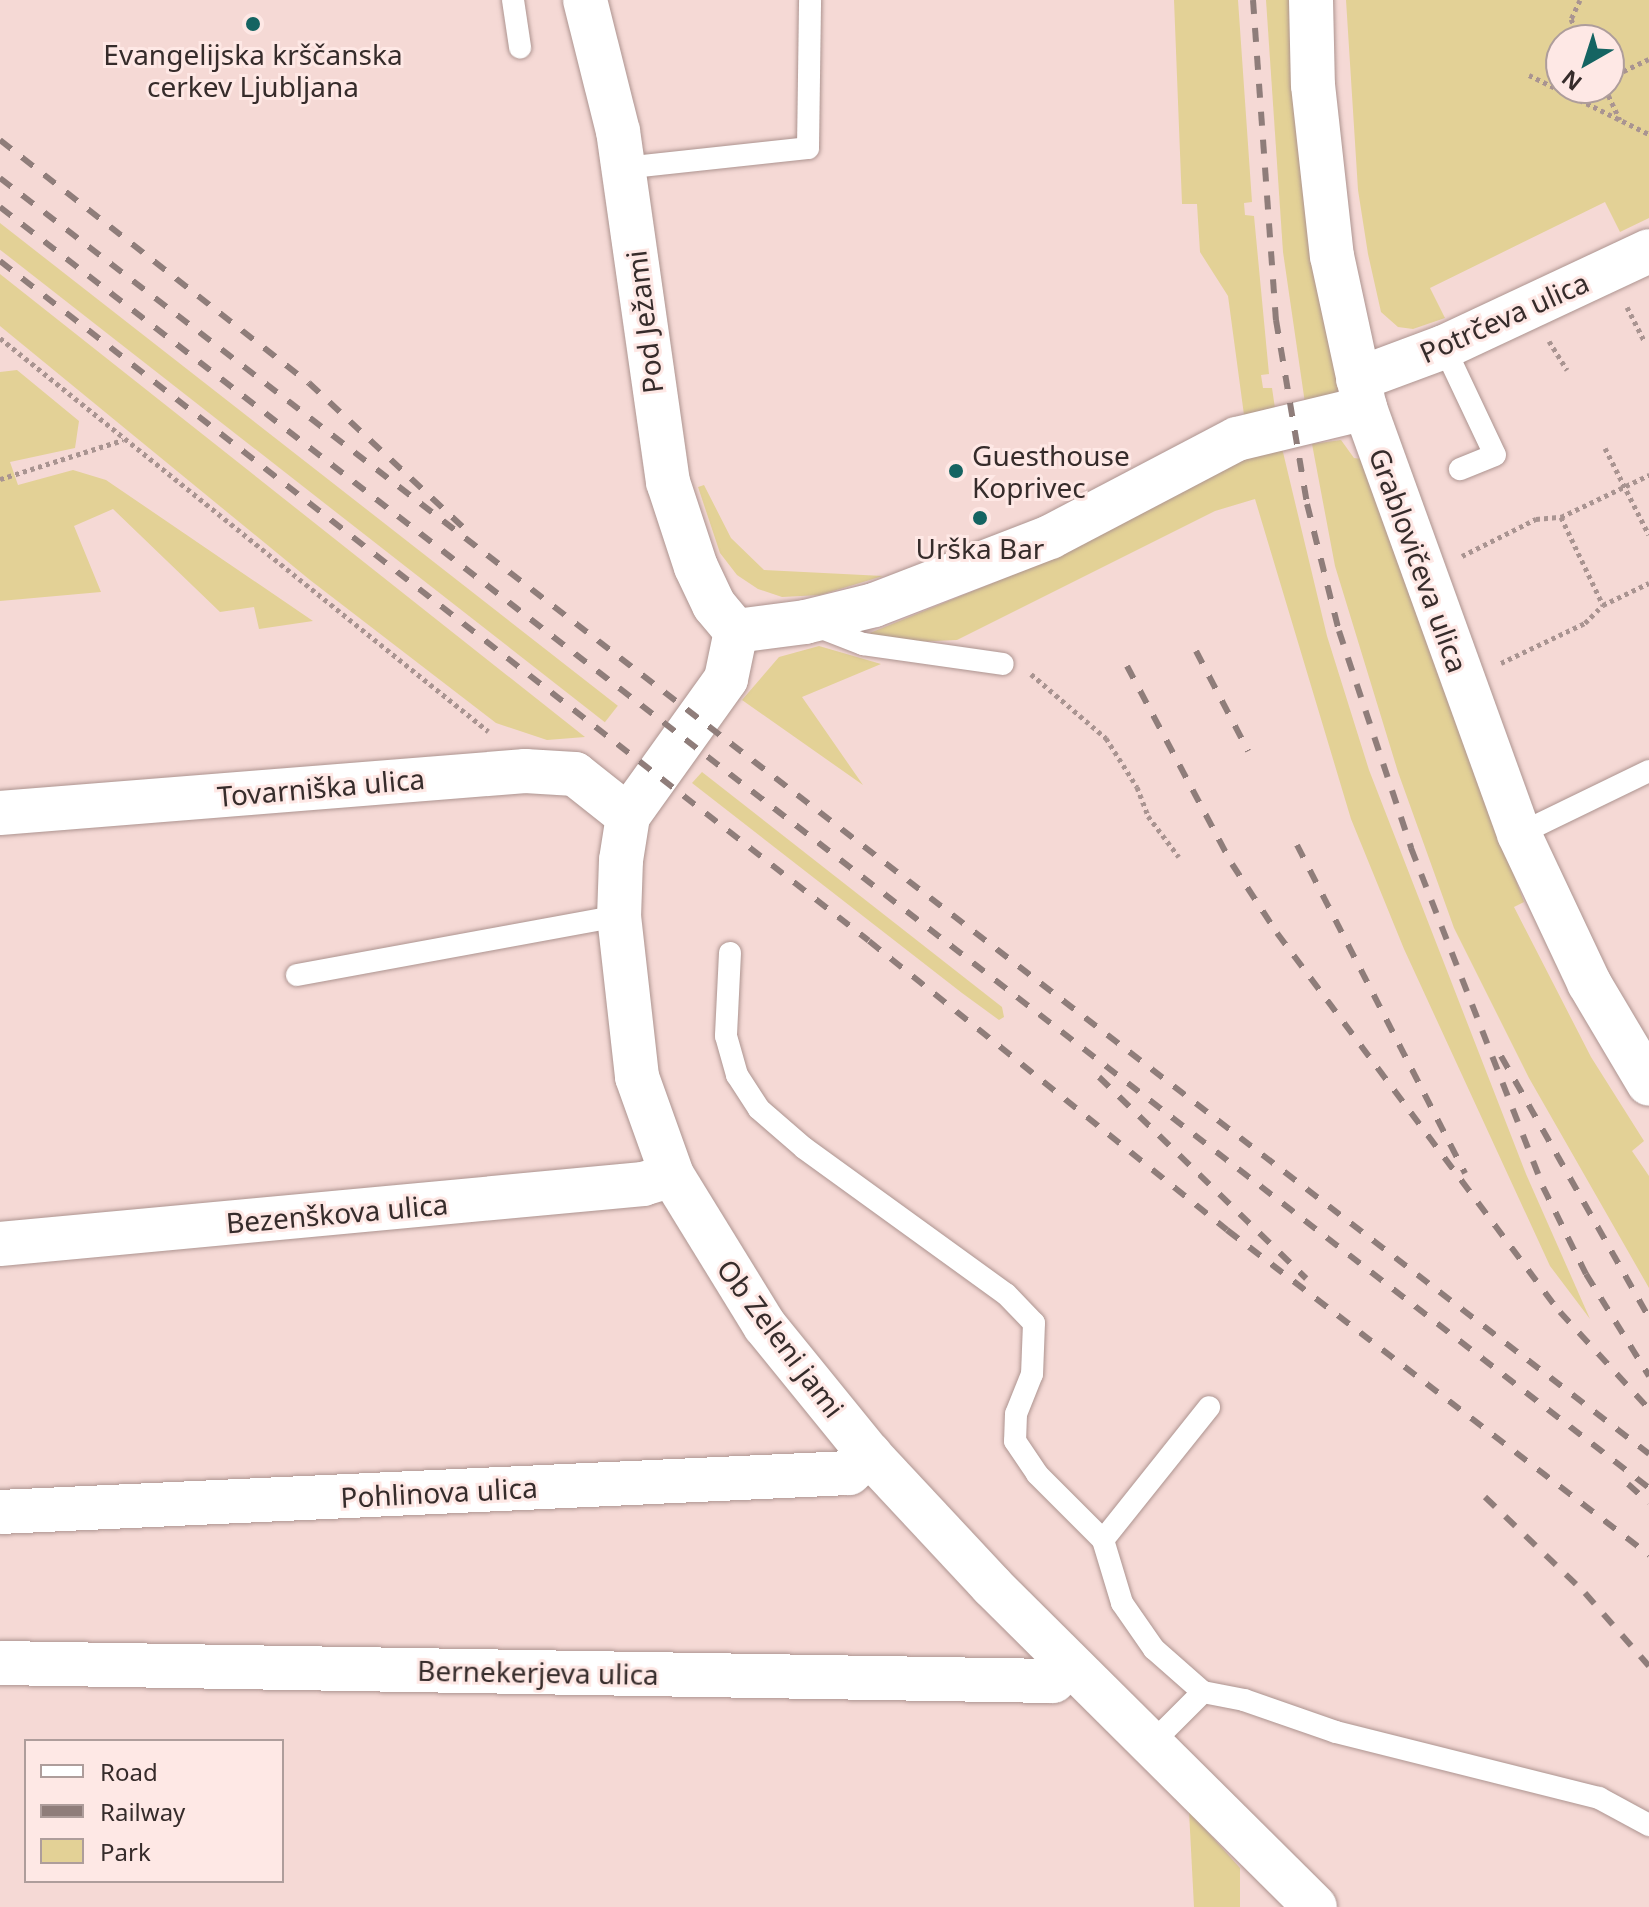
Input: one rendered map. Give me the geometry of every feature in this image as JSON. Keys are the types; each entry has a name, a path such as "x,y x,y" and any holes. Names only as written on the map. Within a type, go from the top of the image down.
{"street":[{"name":"Pod Ježami","path":"585,0 624,168 668,482 696,567 714,605 736,631"},
{"name":"Grablovičeva ulica","path":"1311,0 1313,85 1332,256 1361,394 1519,834 1571,947 1637,1040 1649,1084"},
{"name":"Potrčeva ulica","path":"736,631 805,622 874,605 1050,537 1237,439 1361,394 1444,347 1649,251"},
{"path":"628,816 726,679 736,631"},
{"name":"Tovarniška ulica","path":"0,813 525,771 575,774 628,816"},
{"name":"Ob Zeleni jami","path":"628,816 619,916 637,1077 672,1175 765,1326 860,1464 1070,1665 1300,1902"},
{"name":"Bezenškova ulica","path":"0,1244 643,1184 672,1175"},
{"name":"Pohlinova ulica","path":"0,1512 860,1464"},
{"name":"Bernekerjeva ulica","path":"0,1663 1053,1681 1070,1665"}],"lane":[{"path":"513,0 520,47"},
{"path":"624,168 808,148 810,0"},
{"path":"1444,347 1495,455 1460,469"},
{"path":"805,622 863,644 1003,664"},
{"path":"1519,834 1649,771"},
{"path":"297,975 619,916"},
{"path":"730,953 726,1036 744,1086 759,1109 804,1148 1006,1294 1034,1323 1032,1374 1016,1414 1015,1441 1037,1474 1103,1540 1122,1603 1154,1649 1203,1692 1244,1700 1336,1732 1599,1798 1649,1825"},
{"path":"1103,1540 1209,1407"},
{"path":"1150,1745 1203,1692"}],"path":[{"path":"1573,24 1571,19 1580,0"},
{"path":"1625,70 1649,59"},
{"path":"1529,75 1545,83"},
{"path":"1588,104 1649,134"},
{"path":"1612,104 1620,120"},
{"path":"1625,302 1645,342"},
{"path":"1545,333 1567,370"},
{"path":"0,338 461,713 494,735"},
{"path":"0,479 124,440"},
{"path":"1605,448 1649,535"},
{"path":"1457,559 1548,514 1561,517 1649,475"},
{"path":"1561,517 1603,605"},
{"path":"1493,667 1597,617 1603,605 1649,583"},
{"path":"1003,664 1055,689 1106,738 1137,787 1148,816 1179,857"}],"green space":[{"path":"1174,0 1238,0 1252,202 1244,203 1245,215 1254,216 1269,374 1261,375 1263,388 1272,388 1276,415 1244,415 1228,296 1200,252 1197,204 1182,204"},
{"path":"1266,0 1293,0 1340,392 1306,410 1283,252"},
{"path":"1346,0 1649,0 1649,218 1620,232 1605,202 1430,288 1445,318 1413,329 1398,327 1381,312 1358,190"},
{"path":"0,223 618,706 605,722 0,250"},
{"path":"0,274 585,737 547,740 496,723 310,580 0,326"},
{"path":"17,370 79,421 75,448 10,462 18,485 73,470 106,480 313,621 259,629 254,607 220,612 113,509 74,526 101,592 0,601 0,372"},
{"path":"1341,440 1354,458 1362,459 1524,902 1514,907 1591,1057 1644,1141 1632,1151 1649,1176 1649,1288 1529,1078 1454,928 1398,772 1335,566 1312,444"},
{"path":"1282,448 1327,636 1369,770 1526,1174 1590,1319 1550,1266 1404,949 1351,819 1255,499 1215,511 957,640 913,642 865,635 1037,565 1259,452"},
{"path":"704,485 731,538 764,570 883,576 820,595 782,597 758,589 737,575 720,553 698,487"},
{"path":"819,646 881,664 802,697 863,785 742,700 779,657"},
{"path":"702,772 1002,1007 1004,1017 999,1020 962,993 692,783"},
{"path":"1189,1811 1240,1868 1240,1907 1194,1907"}],"railway":[{"path":"1253,0 1276,320 1307,504 1339,631 1411,848 1543,1187 1586,1274 1649,1376"},
{"path":"0,140 309,383 468,532"},
{"path":"0,178 1649,1454"},
{"path":"0,207 1649,1488"},
{"path":"0,261 869,941 1227,1230 1649,1555"},
{"path":"1196,651 1248,751"},
{"path":"1127,666 1232,864 1277,933 1560,1312 1649,1409"},
{"path":"1297,845 1465,1173"},
{"path":"1501,1056 1649,1318"},
{"path":"1099,1077 1306,1278"},
{"path":"1628,1484 1649,1503"},
{"path":"1485,1497 1585,1593 1649,1666"}],"place":[{"name":"Evangelijska krščanska cerkev Ljubljana","path":"253,24"},
{"name":"Guesthouse Koprivec","path":"956,471"},
{"name":"Urška Bar","path":"980,518"}]}
